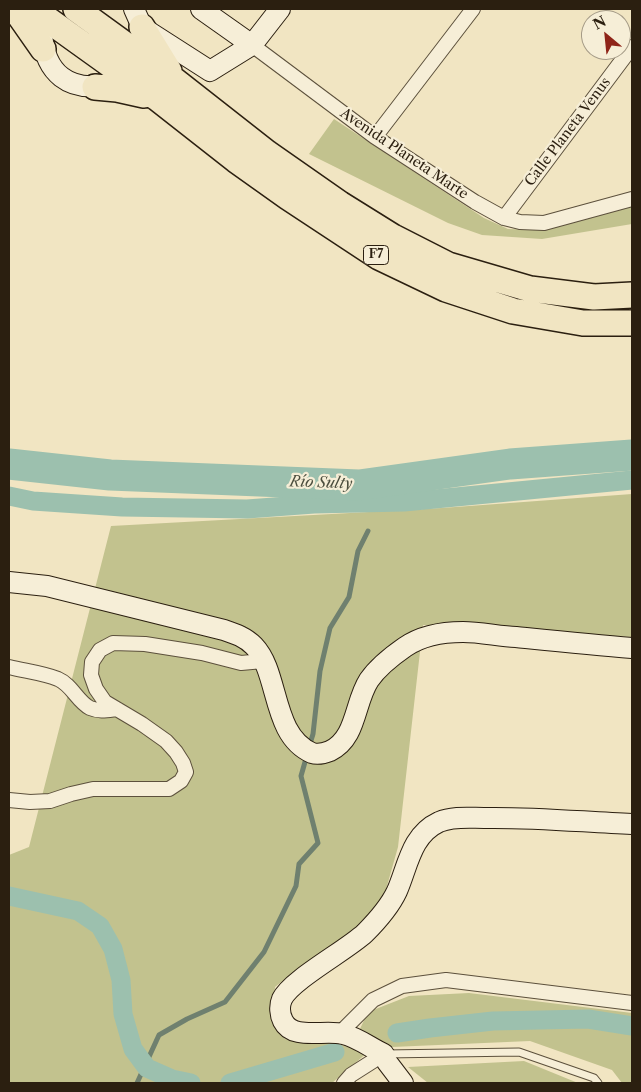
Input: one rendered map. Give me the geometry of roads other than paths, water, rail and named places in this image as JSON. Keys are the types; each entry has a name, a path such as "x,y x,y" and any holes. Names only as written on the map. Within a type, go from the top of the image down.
{"highway":[{"path":"16,9 43,49"},
{"name":"F7","path":"76,9 174,80 266,153 340,204 393,237 448,265 530,289 594,296 632,295"},
{"name":"F7","path":"43,12 236,160 379,257 446,289 521,313 582,323 632,323"},
{"path":"138,18 174,80"},
{"path":"94,87 117,89 157,98"}],"street":[{"name":"Avenida Planeta Marte","path":"201,9 375,137 475,202 504,218 520,222 544,223 632,199"},
{"path":"138,18 210,71 252,45 280,9"},
{"path":"375,137 473,9"},
{"path":"43,12 43,49 50,65 62,77 77,85 94,87 111,84 124,76 140,56 143,41 138,18"},
{"name":"Calle Planeta Venus","path":"504,218 632,47"},
{"path":"9,582 47,586 224,630 243,637 255,647 264,660 278,706 289,731 301,746 313,754 324,753 339,746 349,733 369,680 388,659 408,645 432,636 463,632 632,648"},
{"path":"9,800 50,801 92,789 169,789 181,781 186,772 183,763 166,741 105,702 96,689 91,675 92,662 100,650 113,643 145,644 175,648 240,663 264,660"},
{"path":"9,667 58,679 70,687 90,707 100,710 117,709"},
{"path":"403,1083 387,1062 384,1054 345,1034 300,1033 288,1028 282,1020 280,1008 283,998 292,986 365,933 386,910 396,892 416,842 425,831 440,822 458,818 502,817 632,824"},
{"path":"340,1033 373,1000 402,986 446,980 632,1003"},
{"path":"344,1083 351,1076 384,1054"}],"lane":[{"path":"384,1054 519,1052 594,1078 598,1083"}],"waterway":[{"name":"Río Sulty","path":"9,464 110,475 359,485 510,464 632,455"},
{"path":"9,496 33,501 122,507 247,509 314,504 404,502 632,480"},
{"path":"309,747 313,734 320,671 330,628 349,597 358,551 368,531"},
{"path":"137,1083 159,1035 187,1019 225,1002 264,952 296,886 299,864 318,843 301,776 307,755"},
{"path":"9,896 78,911 100,926 113,949 121,980 123,1014 133,1049 147,1068 172,1079 191,1083"},
{"path":"397,1033 493,1021 588,1019 632,1026"},
{"path":"230,1083 335,1052"}]}
